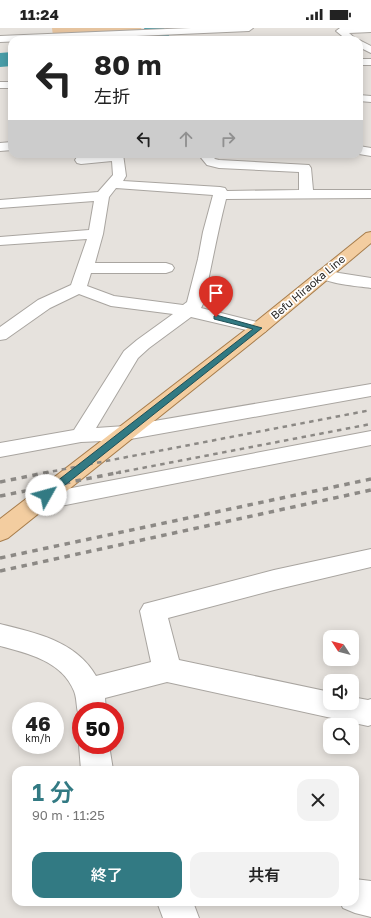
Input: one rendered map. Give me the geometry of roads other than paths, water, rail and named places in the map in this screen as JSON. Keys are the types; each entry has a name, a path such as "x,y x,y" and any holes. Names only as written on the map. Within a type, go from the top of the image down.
{"main road":[{"name":"Befu Hiraoka Line","path":"0,532 368,240"}],"street":[{"path":"89,36 249,28"},
{"path":"346,36 340,32 371,29"},
{"path":"363,105 371,99"},
{"path":"81,160 99,158"},
{"path":"0,335 23,317 44,304 78,288 86,268 107,190 120,176 117,158"},
{"path":"208,158 211,162 219,164 305,168 306,195"},
{"path":"283,168 284,158"},
{"path":"0,204 107,190 220,191 195,304 173,324 143,344 131,355 81,435"},
{"path":"220,195 371,194"},
{"path":"0,241 96,234"},
{"path":"86,268 166,268"},
{"path":"324,274 337,278 371,283"},
{"path":"78,288 111,301 202,313 259,328"},
{"path":"0,450 81,435 125,433 371,390"},
{"path":"35,503 371,438"},
{"path":"167,670 153,611 274,580 371,558"},
{"path":"0,635 38,644 56,652 75,668 90,701 167,670 368,713 371,712"},
{"path":"95,754 97,766"},
{"path":"359,897 371,899"},
{"path":"176,906 181,918"}],"waterway":[{"path":"154,28 159,36"},
{"path":"0,60 8,59"}],"railway":[{"path":"46,473 371,410"},
{"path":"116,473 371,424"},
{"path":"0,496 121,472"},
{"path":"0,482 46,473"},
{"path":"0,558 371,479"},
{"path":"0,571 371,490"}]}
